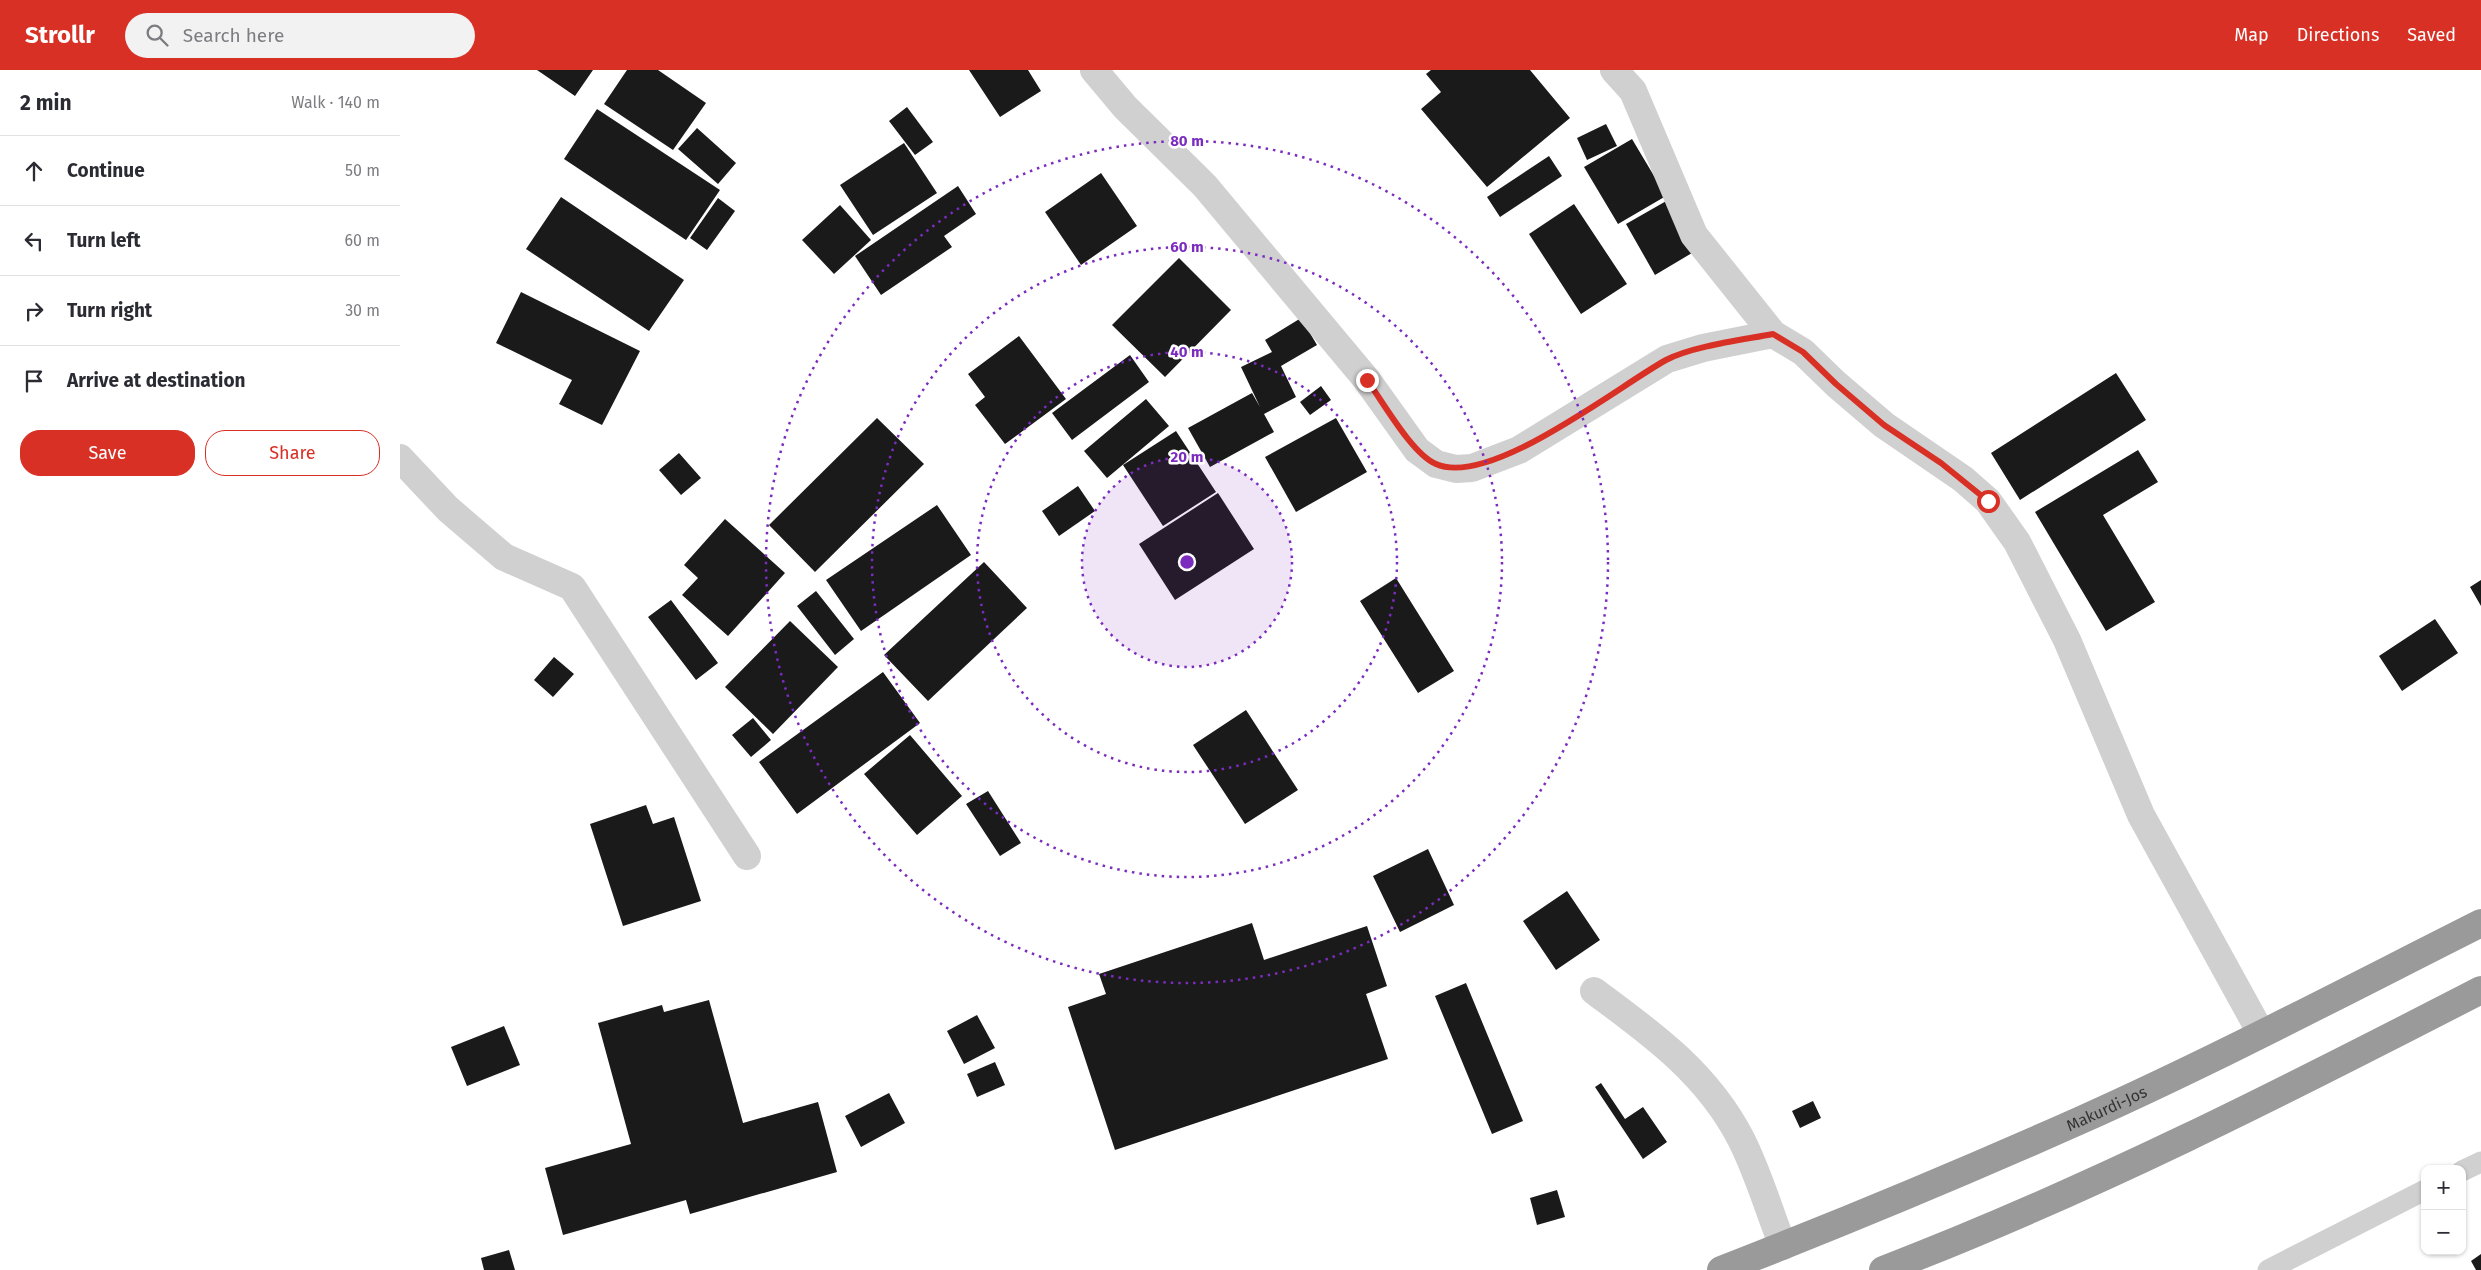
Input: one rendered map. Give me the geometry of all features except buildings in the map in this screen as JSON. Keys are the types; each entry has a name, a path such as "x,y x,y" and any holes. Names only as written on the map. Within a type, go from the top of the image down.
{"highway":[{"name":"Makurdi-Jos","path":"1720,1270 1858,1217 2083,1119 2481,923"},
{"path":"1883,1270 1934,1250 2146,1158 2481,990"}],"street":[{"path":"1094,70 1125,107 1205,186 1367,380 1417,450 1436,464 1456,469 1472,468 1519,450 1667,359 1703,348 1773,334"},
{"path":"1614,70 1633,91 1694,235 1773,334 1803,352 1836,384 1884,425 1963,480 1988,501 2012,535 2067,640 2141,815 2261,1033"},
{"path":"400,458 448,509 504,557 572,588 583,601 747,856"},
{"path":"1594,991 1666,1044 1709,1089 1741,1139 1783,1246"}],"lane":[{"path":"2466,1169 2481,1162"},
{"path":"2268,1270 2421,1192"}],"route":[{"path":"1367,380 1417,450 1436,464 1456,469 1472,468 1519,450 1633,382 1667,359 1703,348 1773,334 1803,352 1836,384 1884,425 1941,463 1988,501"}]}
